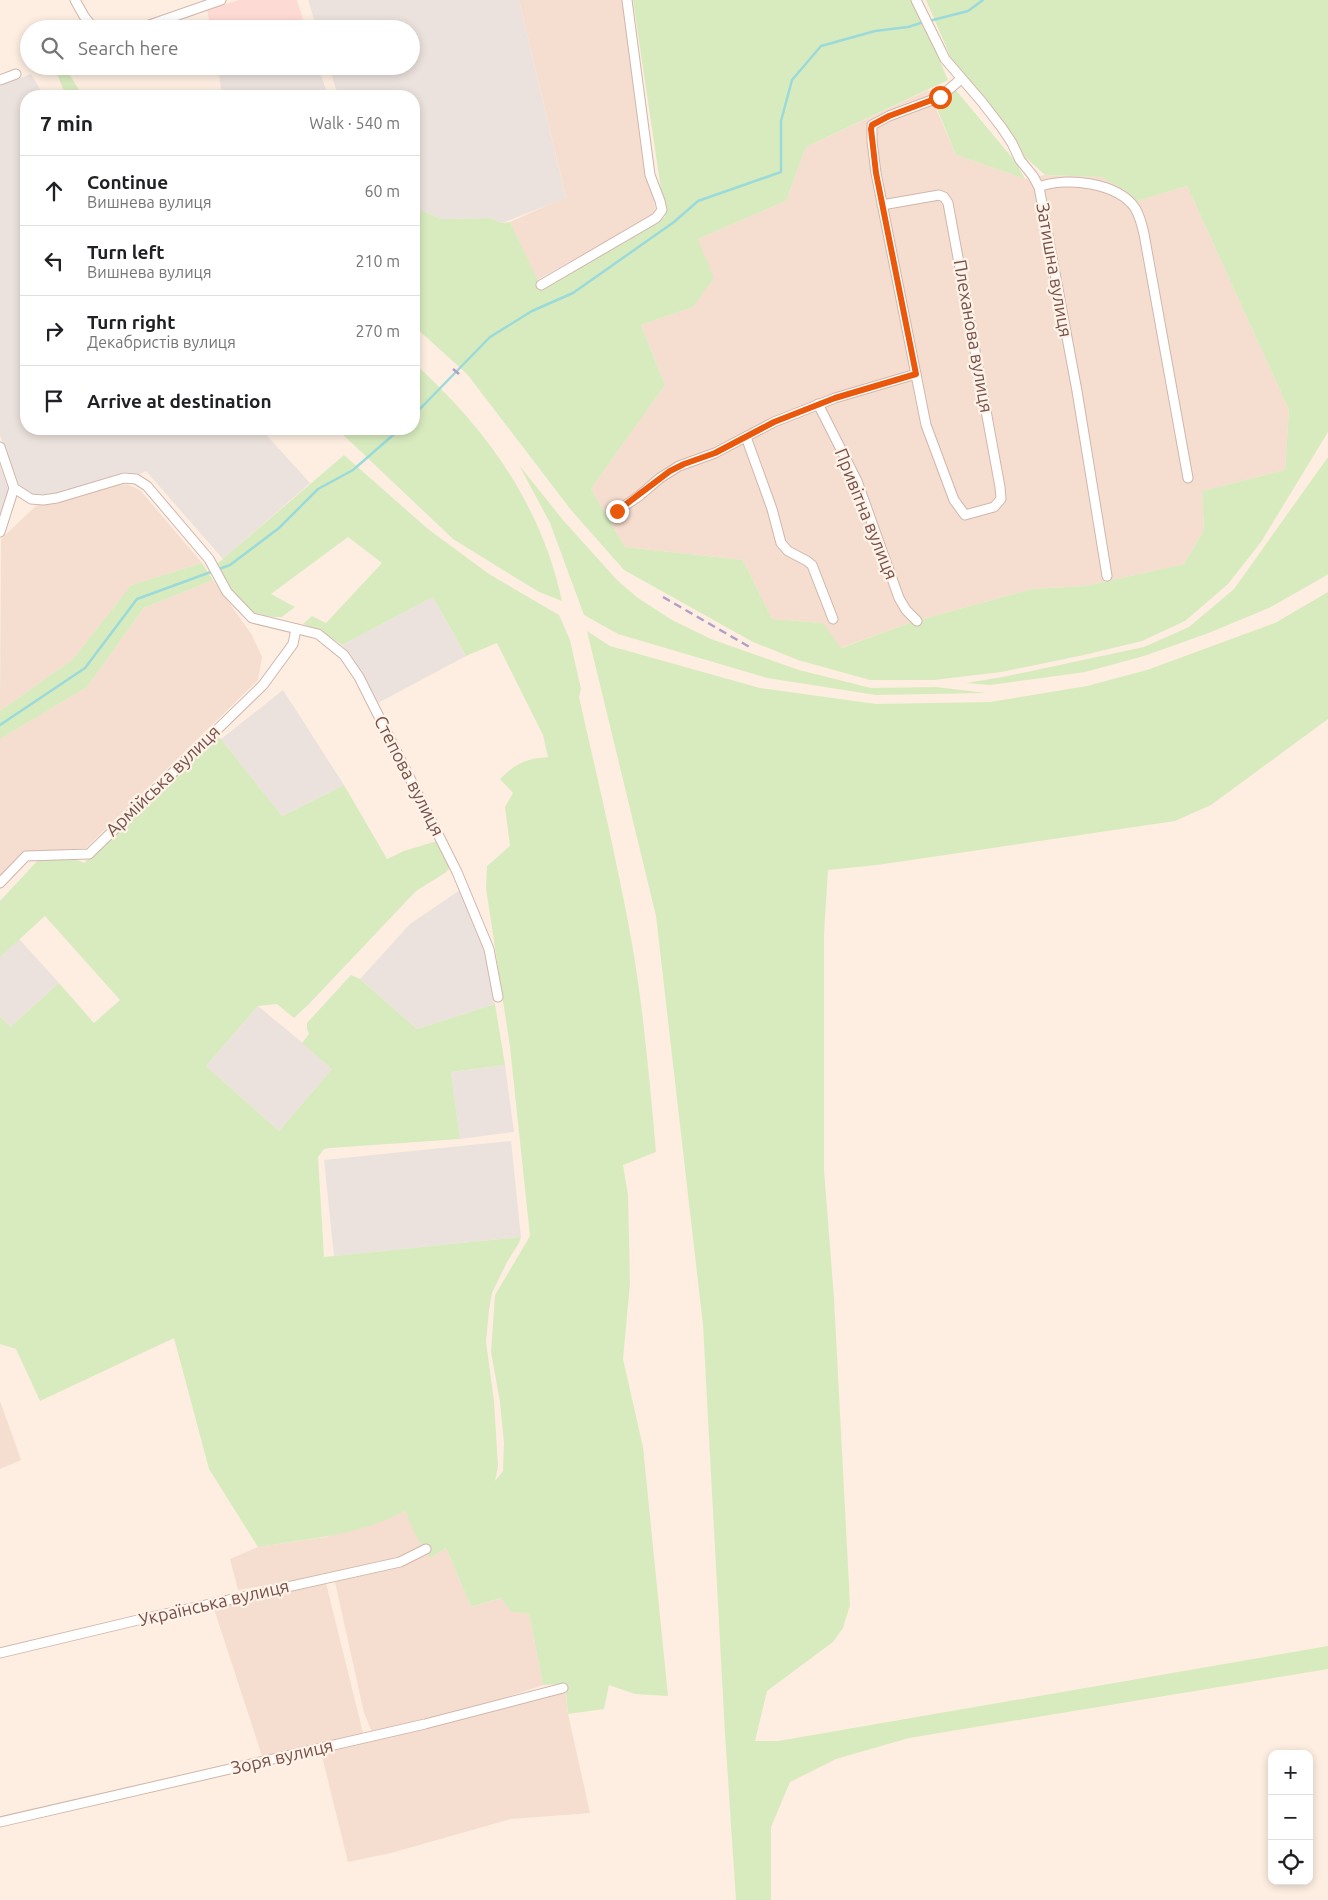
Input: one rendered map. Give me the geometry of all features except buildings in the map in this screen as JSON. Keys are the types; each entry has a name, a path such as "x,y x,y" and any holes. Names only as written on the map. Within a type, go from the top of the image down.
{"street":[{"path":"75,0 87,20"},
{"path":"164,20 221,0"},
{"path":"541,285 656,218 662,210 649,169 627,0"},
{"name":"Затишна вулиця","path":"916,1 937,45 950,66 982,102 1006,134 1020,160 1039,187 1077,391 1107,576"},
{"path":"0,80 16,74"},
{"path":"617,511 670,471 715,453 774,422 818,404 916,374 882,205 872,141 872,125 889,116 940,97 961,79"},
{"path":"1039,187 1050,183 1064,182 1106,188 1121,195 1136,210 1144,234 1188,478"},
{"name":"Плеханова вулиця","path":"882,205 939,195 944,197 948,203 1001,495 994,507 965,515 954,500 929,436 916,374"},
{"name":"Привітна вулиця","path":"818,404 857,482 899,598 908,613 917,621"},
{"path":"746,437 782,543 788,551 807,560 812,565 833,619"},
{"path":"0,447 14,488 0,532"},
{"name":"Степова вулиця","path":"14,488 31,499 43,500 57,498 124,478 136,479 147,486 193,539 209,559 227,592 252,618 318,634 344,655 359,677 457,872 489,948 498,997"},
{"name":"Армійська вулиця","path":"0,883 26,856 89,854 262,684 293,644 296,629"},
{"name":"Українська вулиця","path":"0,1653 277,1588 366,1571 400,1562 426,1549"},
{"name":"Зоря вулиця","path":"0,1822 408,1728 563,1688"}],"shaded area":[{"path":"239,0 297,0 303,20 209,20 207,10"},
{"path":"308,0 519,0 566,198 502,223 490,218 441,219 420,210 420,90 336,90 332,75 420,75 420,20 314,20"},
{"path":"519,0 624,0 656,213 537,280 510,222 566,197"},
{"path":"32,75 40,90 20,90 20,435 266,435 310,483 223,559 146,471 140,474 124,472 50,496 32,496 22,492 14,479 0,435 0,85"},
{"path":"219,75 321,75 326,90 221,90"},
{"path":"928,90 956,155 1025,179 1045,175 1102,177 1126,191 1137,201 1187,186 1289,410 1285,470 1202,491 1204,530 1184,564 1085,586 1032,589 912,622 840,648 823,623 772,619 743,560 625,547 591,489 665,385 641,325 693,307 698,239 786,201 806,147"},
{"path":"0,465 9,491 0,519"},
{"path":"127,484 140,490 202,563 131,585 73,659 0,711 1,539 36,506 110,486"},
{"path":"213,580 252,635 262,657 258,680 86,848 25,853 0,880 0,739 87,687 144,608"},
{"path":"433,597 466,656 376,704 362,674 351,655 342,645"},
{"path":"283,690 344,785 282,816 221,739"},
{"path":"460,890 487,949 495,1004 417,1029 360,979 410,924"},
{"path":"19,939 59,983 10,1027 0,1016 0,957"},
{"path":"258,1006 333,1068 279,1131 206,1066"},
{"path":"505,1065 514,1132 460,1139 451,1072"},
{"path":"511,1141 521,1237 334,1256 324,1160"},
{"path":"0,1401 21,1460 0,1469"},
{"path":"405,1511 424,1548 399,1560 334,1574 238,1590 230,1559 258,1547 326,1537"},
{"path":"446,1548 471,1607 502,1598 512,1612 529,1614 543,1685 501,1699 372,1732 364,1713 335,1582 402,1565 426,1551 430,1558"},
{"path":"326,1583 363,1733 358,1736 263,1759 213,1606 297,1587"},
{"path":"565,1689 568,1714 590,1813 511,1819 391,1853 348,1862 321,1752 406,1733"}],"green space":[{"path":"633,0 914,0 948,80 806,147 786,201 698,239 714,278 693,307 641,325 665,385 591,489 625,547 743,560 772,619 823,623 841,648 912,622 1032,589 1085,586 1184,564 1204,530 1202,491 1285,470 1289,410 1187,186 1137,201 1126,191 1101,177 1045,175 1025,157 957,72 926,0 1328,0 1328,432 1261,542 1228,584 1185,621 1142,641 1001,672 934,680 870,680 798,660 753,642 624,570 571,510 467,374 420,331 420,210 441,219 490,218 502,223 510,222 541,287 665,217"},
{"path":"58,75 70,75 79,90 64,90"},
{"path":"954,88 1015,161 1025,179 956,155 933,99"},
{"path":"420,369 465,414 507,470 525,500 540,532 553,566 562,601 539,592 453,539 343,435 420,435"},
{"path":"344,455 428,529 489,574 559,615 570,640 581,689 579,697 633,949 644,1025 656,1152 623,1165 628,1195 630,1283 623,1359 643,1447 668,1696 635,1694 609,1685 604,1709 568,1714 565,1684 543,1685 529,1614 512,1612 501,1598 471,1607 446,1548 430,1558 416,1536 405,1511 370,1526 352,1531 258,1547 209,1469 174,1338 40,1401 16,1349 0,1344 0,1016 10,1027 59,983 94,1023 120,1000 45,916 0,957 0,901 40,858 75,859 84,863 214,735 221,739 282,816 344,785 387,859 404,851 437,841 450,862 450,868 445,873 416,891 294,1018 277,1004 258,1006 206,1066 279,1131 332,1069 302,1043 309,1034 307,1023 351,975 360,979 417,1029 495,1004 505,1065 451,1072 460,1139 330,1148 324,1149 318,1157 324,1257 521,1237 492,1293 486,1342 494,1401 498,1466 495,1481 503,1471 504,1443 500,1402 491,1352 495,1295 530,1236 510,1047 486,888 487,866 510,846 505,807 513,793 500,779 511,769 522,763 548,757 543,735 497,643 466,656 433,597 342,645 321,631 303,624 312,616 326,623 382,563 348,537 271,594 295,607 282,617 271,617 255,613 243,604 233,591 217,564"},
{"path":"1328,457 1327,575 1269,608 1206,634 1144,656 1085,672 990,685 966,683 1144,647 1189,627 1234,589"},
{"path":"519,465 563,520 617,580 638,598 672,620 711,639 799,670 871,688 936,687 986,693 876,695 767,678 618,634 584,615 550,523"},
{"path":"202,563 213,580 144,608 87,687 0,739 0,711 73,659 131,585"},
{"path":"1328,592 1328,719 1211,805 1175,821 877,865 828,870 824,934 824,1170 834,1298 850,1605 843,1628 833,1642 767,1691 755,1741 778,1741 1328,1646 1328,1669 909,1738 836,1759 790,1782 771,1827 771,1900 736,1900 703,1325 656,916 587,631 610,646 760,688 876,704 990,702 1087,686 1147,670 1275,623"}],"waterway":[{"path":"929,21 968,11 983,0"},
{"path":"420,409 490,337 532,311 573,293 674,222 698,201 781,172 781,121 792,80 821,46 875,31 908,27 924,22"},
{"path":"0,725 85,668 137,599 230,565 279,528 318,489 353,470 393,435"}],"railway":[{"path":"453,369 459,374"},
{"path":"663,597 753,649"}],"route":[{"path":"617,511 670,471 715,453 774,422 835,398 916,374 876,173 871,129 872,125 889,116 940,97"}]}
